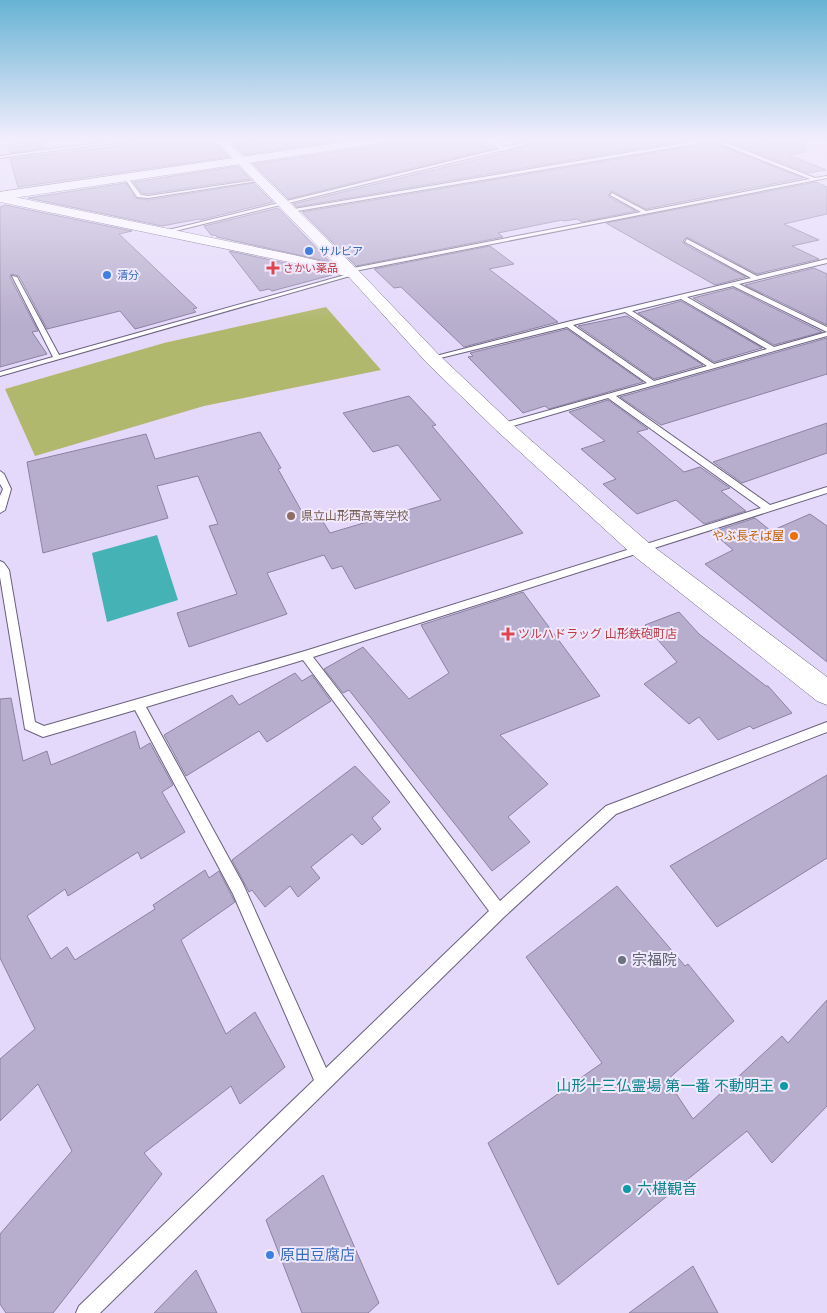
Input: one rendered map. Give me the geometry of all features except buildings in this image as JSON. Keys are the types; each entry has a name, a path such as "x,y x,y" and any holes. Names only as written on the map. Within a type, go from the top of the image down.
{"main road":[{"path":"19,201 352,272"},
{"path":"39,201 49,208"},
{"path":"282,201 432,358 503,426 642,550 827,693"}],"lane":[{"path":"164,232 305,201"},
{"path":"287,206 318,201"},
{"path":"625,201 645,212"},
{"path":"0,374 352,272 700,201"},
{"path":"687,241 757,279"},
{"path":"432,358 827,262"},
{"path":"14,277 57,358"},
{"path":"734,284 827,330"},
{"path":"682,297 773,350"},
{"path":"626,310 712,366"},
{"path":"567,324 652,383"},
{"path":"503,426 827,334"},
{"path":"610,396 769,510"},
{"path":"0,474 7,490 0,510"},
{"path":"0,565 4,570 28,725 44,732 305,655 769,510 827,490"},
{"path":"305,655 499,912"},
{"path":"138,705 238,889 323,1081"},
{"path":"86,1313 499,912 611,810 827,727"}],"shaded area":[{"path":"326,307 381,370 204,406 35,456 5,389 164,343"},
{"path":"157,535 178,600 107,622 92,553"}],"place":[{"name":"サルビア","path":"309,251"},
{"name":"さかい薬品","path":"273,268"},
{"name":"清分","path":"107,275"},
{"name":"県立山形西高等学校","path":"291,516"},
{"name":"やぶ長そば屋","path":"794,536"},
{"name":"ツルハドラッグ 山形鉄砲町店","path":"508,634"},
{"name":"宗福院","path":"622,960"},
{"name":"山形十三仏霊場 第一番 不動明王","path":"784,1086"},
{"name":"六椹観音","path":"627,1189"},
{"name":"原田豆腐店","path":"270,1255"}]}
